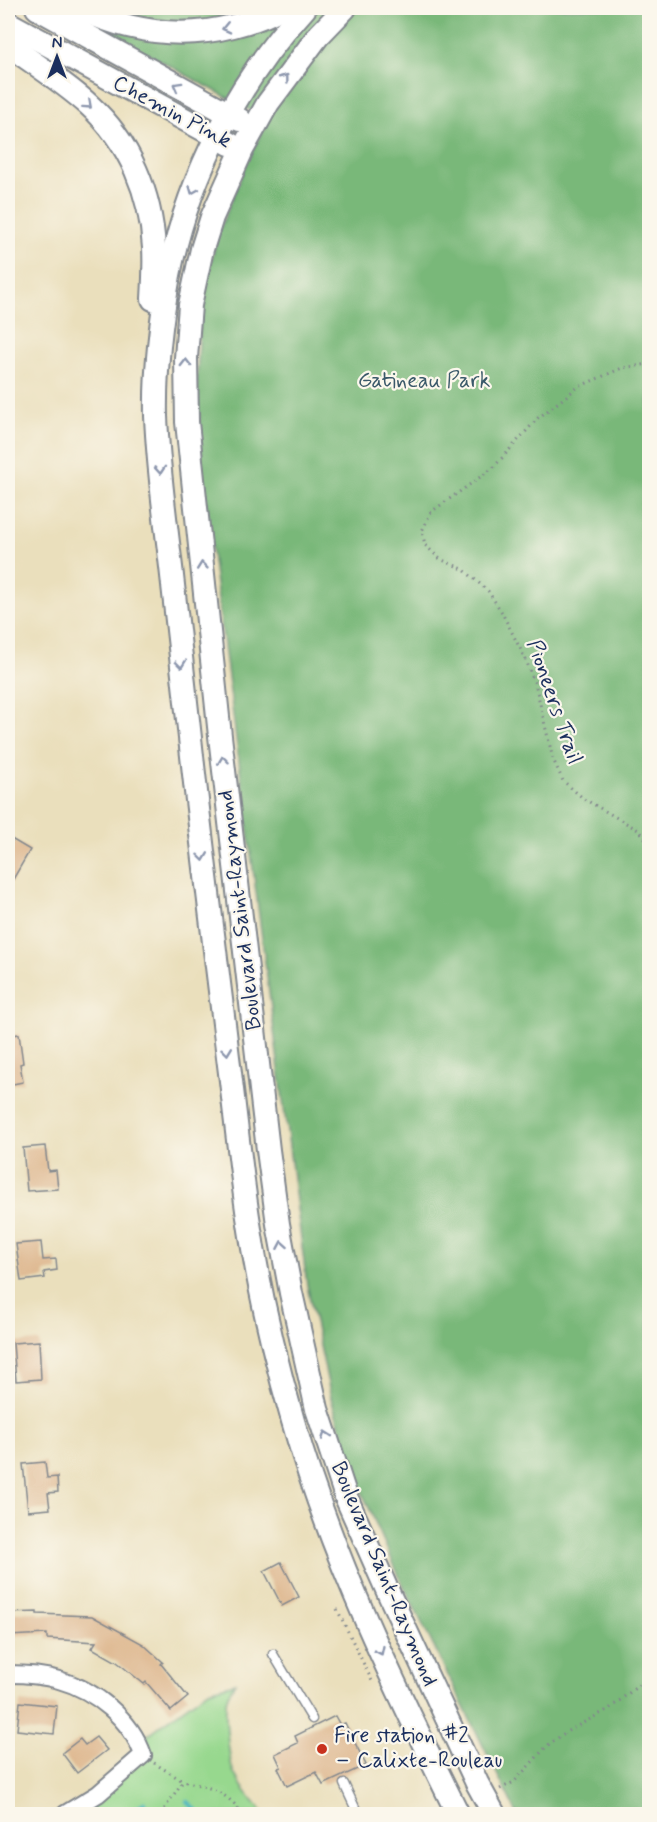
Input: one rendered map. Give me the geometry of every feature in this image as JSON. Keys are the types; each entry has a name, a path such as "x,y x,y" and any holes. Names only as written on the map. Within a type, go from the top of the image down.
{"main road":[{"name":"Chemin Pink","path":"37,8 254,127"},
{"path":"78,8 112,22 148,31 182,34 219,30 247,23 280,8"},
{"name":"Boulevard Saint-Raymond","path":"306,8 266,55 229,114 190,198 168,277 160,347 156,411 160,474 203,857 248,1220 264,1304 293,1421 334,1543 376,1644 458,1815"},
{"name":"Boulevard Saint-Raymond","path":"345,8 318,36 281,82 254,127 226,183 202,249 190,304 186,358 187,422 220,736 268,1150 278,1224 291,1293 317,1409 346,1497 398,1613 494,1815"},
{"name":"Chemin Pink","path":"8,23 242,150"},
{"path":"8,45 89,105 109,126 134,166 148,206 154,250 153,323 156,411"}],"street":[{"path":"8,1674 58,1679 87,1692 100,1700 129,1729 138,1742 143,1755 98,1794 65,1815"}],"lane":[{"path":"273,1654 312,1719"},
{"path":"344,1784 358,1815"}],"path":[{"name":"Pioneers Trail","path":"650,364 622,368 578,387 538,418 493,468 431,512 422,531 425,545 440,559 463,569 488,591 501,611 526,660 536,687 553,759 563,781 584,799 640,831 650,845"},
{"path":"500,1789 520,1777 547,1746 566,1732 609,1709 650,1676"},
{"path":"143,1755 183,1781 212,1788 227,1796 243,1815"},
{"path":"160,1815 183,1781"}],"green space":[{"name":"Gatineau Park","path":"65,8 649,8 649,1814 517,1814 403,1585 358,1483 332,1402 307,1285 203,484 197,380 201,305 217,236 247,162 268,120"},
{"path":"235,1683 226,1704 232,1768 240,1784 264,1814 65,1814 142,1755 138,1742 209,1690"}],"building":[{"path":"8,837 30,850 8,888"},
{"path":"19,1034 23,1082 8,1085 8,1036"},
{"path":"45,1146 48,1171 56,1170 58,1189 27,1191 23,1148"},
{"path":"41,1242 43,1260 56,1259 57,1270 44,1272 45,1278 21,1281 16,1244"},
{"path":"39,1341 41,1379 16,1381 13,1343"},
{"path":"45,1462 47,1478 57,1477 58,1492 48,1493 50,1509 28,1511 23,1464"},
{"path":"281,1562 299,1597 282,1606 264,1571"},
{"path":"37,1612 37,1614 92,1616 143,1644 163,1662 161,1664 188,1697 171,1711 146,1682 144,1684 117,1662 92,1648 96,1642 47,1639 47,1634 8,1636 8,1613"},
{"path":"20,1702 57,1706 54,1734 17,1730"},
{"name":"Fire station #2 – Calixte-Rouleau","path":"335,1716 340,1725 345,1723 366,1765 323,1785 316,1772 287,1786 278,1768 281,1767 275,1754 298,1743 295,1736"},
{"path":"96,1737 107,1750 77,1773 62,1753 80,1739 85,1745"}],"waterway":[{"path":"188,1802 200,1814"},
{"path":"129,1814 144,1803"}],"place":[{"name":"Fire station #2 – Calixte-Rouleau","path":"322,1749"}]}
